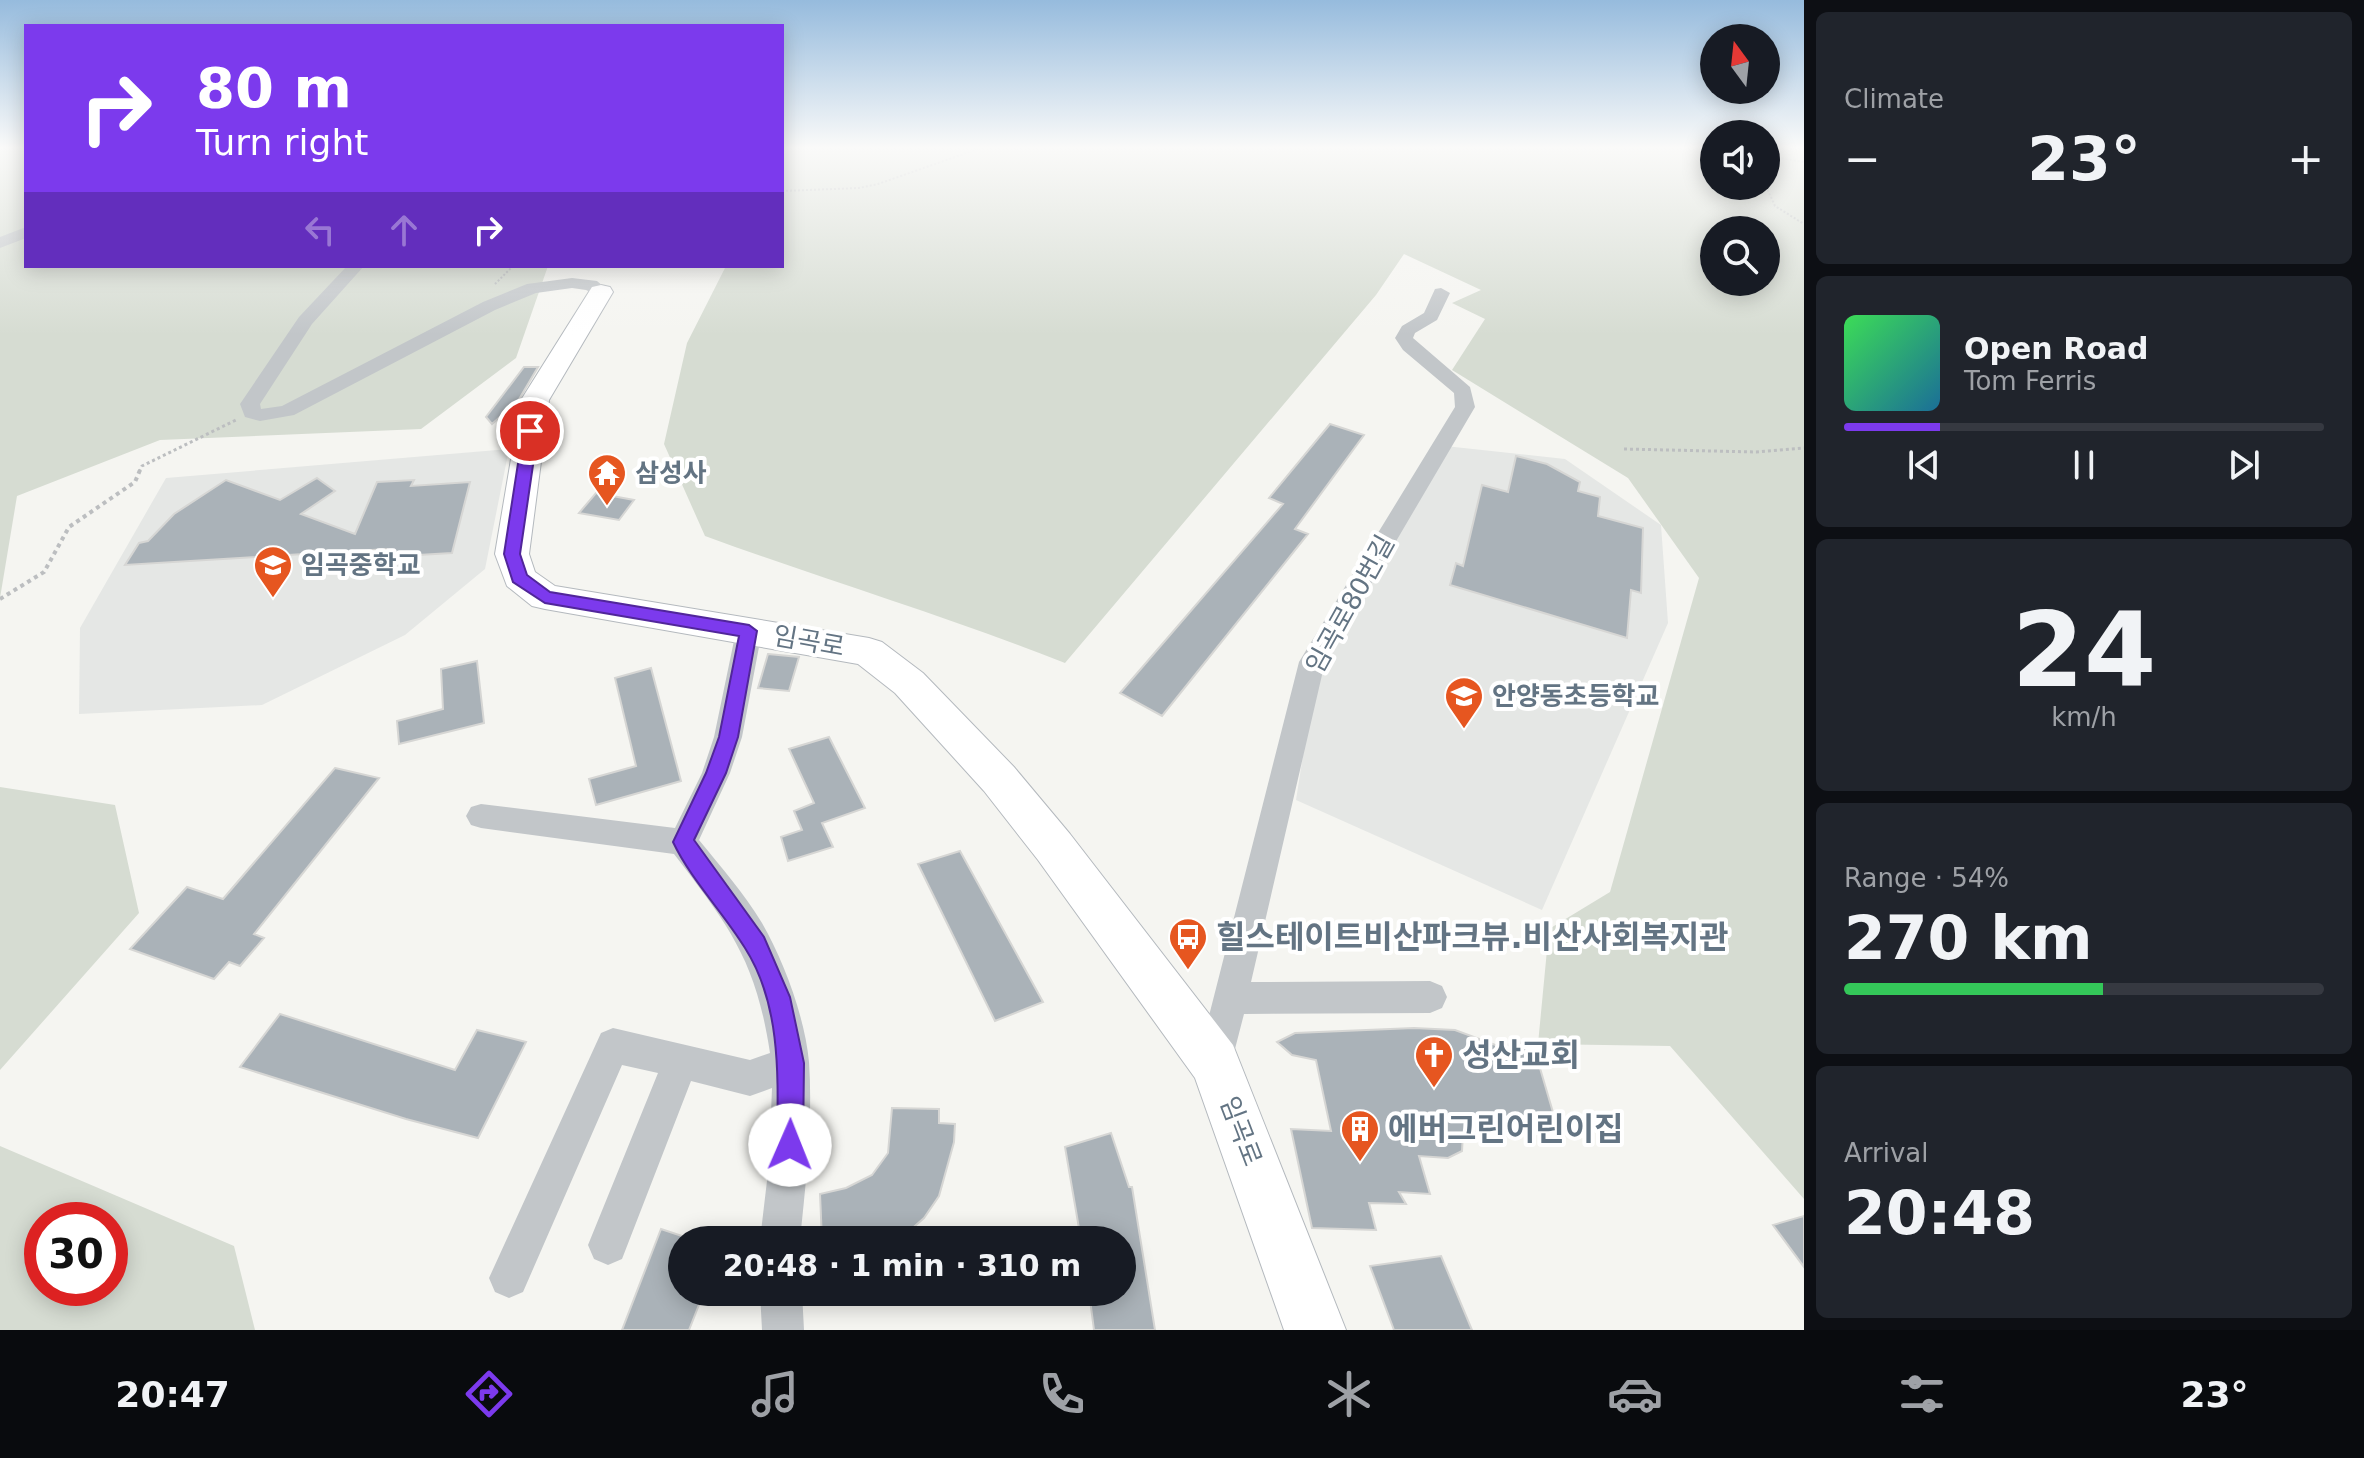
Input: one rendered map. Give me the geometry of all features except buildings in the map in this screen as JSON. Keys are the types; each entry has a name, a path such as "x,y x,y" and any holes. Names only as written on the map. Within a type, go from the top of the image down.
{"street":[{"path":"0,243 24,233"},
{"path":"252,413 250,404 305,321 354,268"},
{"name":"임곡로","path":"252,413 260,415 287,411 489,306 533,288 572,283 591,285 601,292 535,400 512,554 519,578 545,597 869,652 909,683 999,779 1045,835 1215,1063 1315,1330"},
{"name":"임곡로80번길","path":"1215,1063 1312,662 1465,407 1463,391 1409,346 1404,338 1408,330 1431,316 1441,293"},
{"path":"683,842 716,773 728,737 749,631"},
{"path":"481,816 683,842 756,945 778,997 791,1063 790,1145 781,1226"},
{"path":"1231,998 1430,997"},
{"path":"509,1278 613,1045 750,1078 791,1063"},
{"path":"608,1245 681,1061"},
{"path":"782,1306 783,1330"}],"path":[{"path":"1783,211 1804,224"},
{"path":"0,599 44,572 69,527 135,482 142,466 252,413"},
{"path":"1624,449 1756,452 1804,448"}],"shaded area":[{"path":"0,211 24,211 24,268 547,268 516,358 421,429 160,440 17,496 0,598"},
{"path":"784,211 1804,211 1804,1199 1670,1046 1538,1044 1549,929 1610,892 1699,578 1628,478 1452,370 1485,319 1452,303 1481,290 1404,254 1376,295 1065,663 705,536 664,444 687,343 725,268 784,268"},
{"name":"안양동초등학교","path":"1445,446 1565,459 1661,525 1668,623 1542,910 1296,800 1318,660"},
{"name":"임곡중학교","path":"509,449 485,569 405,635 262,705 79,714 80,628 166,478"},
{"path":"0,787 115,805 139,913 0,1070"},
{"path":"0,1146 234,1246 255,1330 0,1330"}],"place":[{"name":"삼성사","path":"607,507"},
{"name":"임곡중학교","path":"273,599"},
{"name":"안양동초등학교","path":"1464,730"},
{"name":"힐스테이트비산파크뷰.비산사회복지관","path":"1188,971"},
{"name":"성산교회","path":"1434,1089"},
{"name":"에버그린어린이집","path":"1360,1163"}],"route":[{"path":"530,431 512,554 519,578 545,597 749,631 728,737 716,773 683,842 756,945 778,997 791,1063 790,1145"}]}
